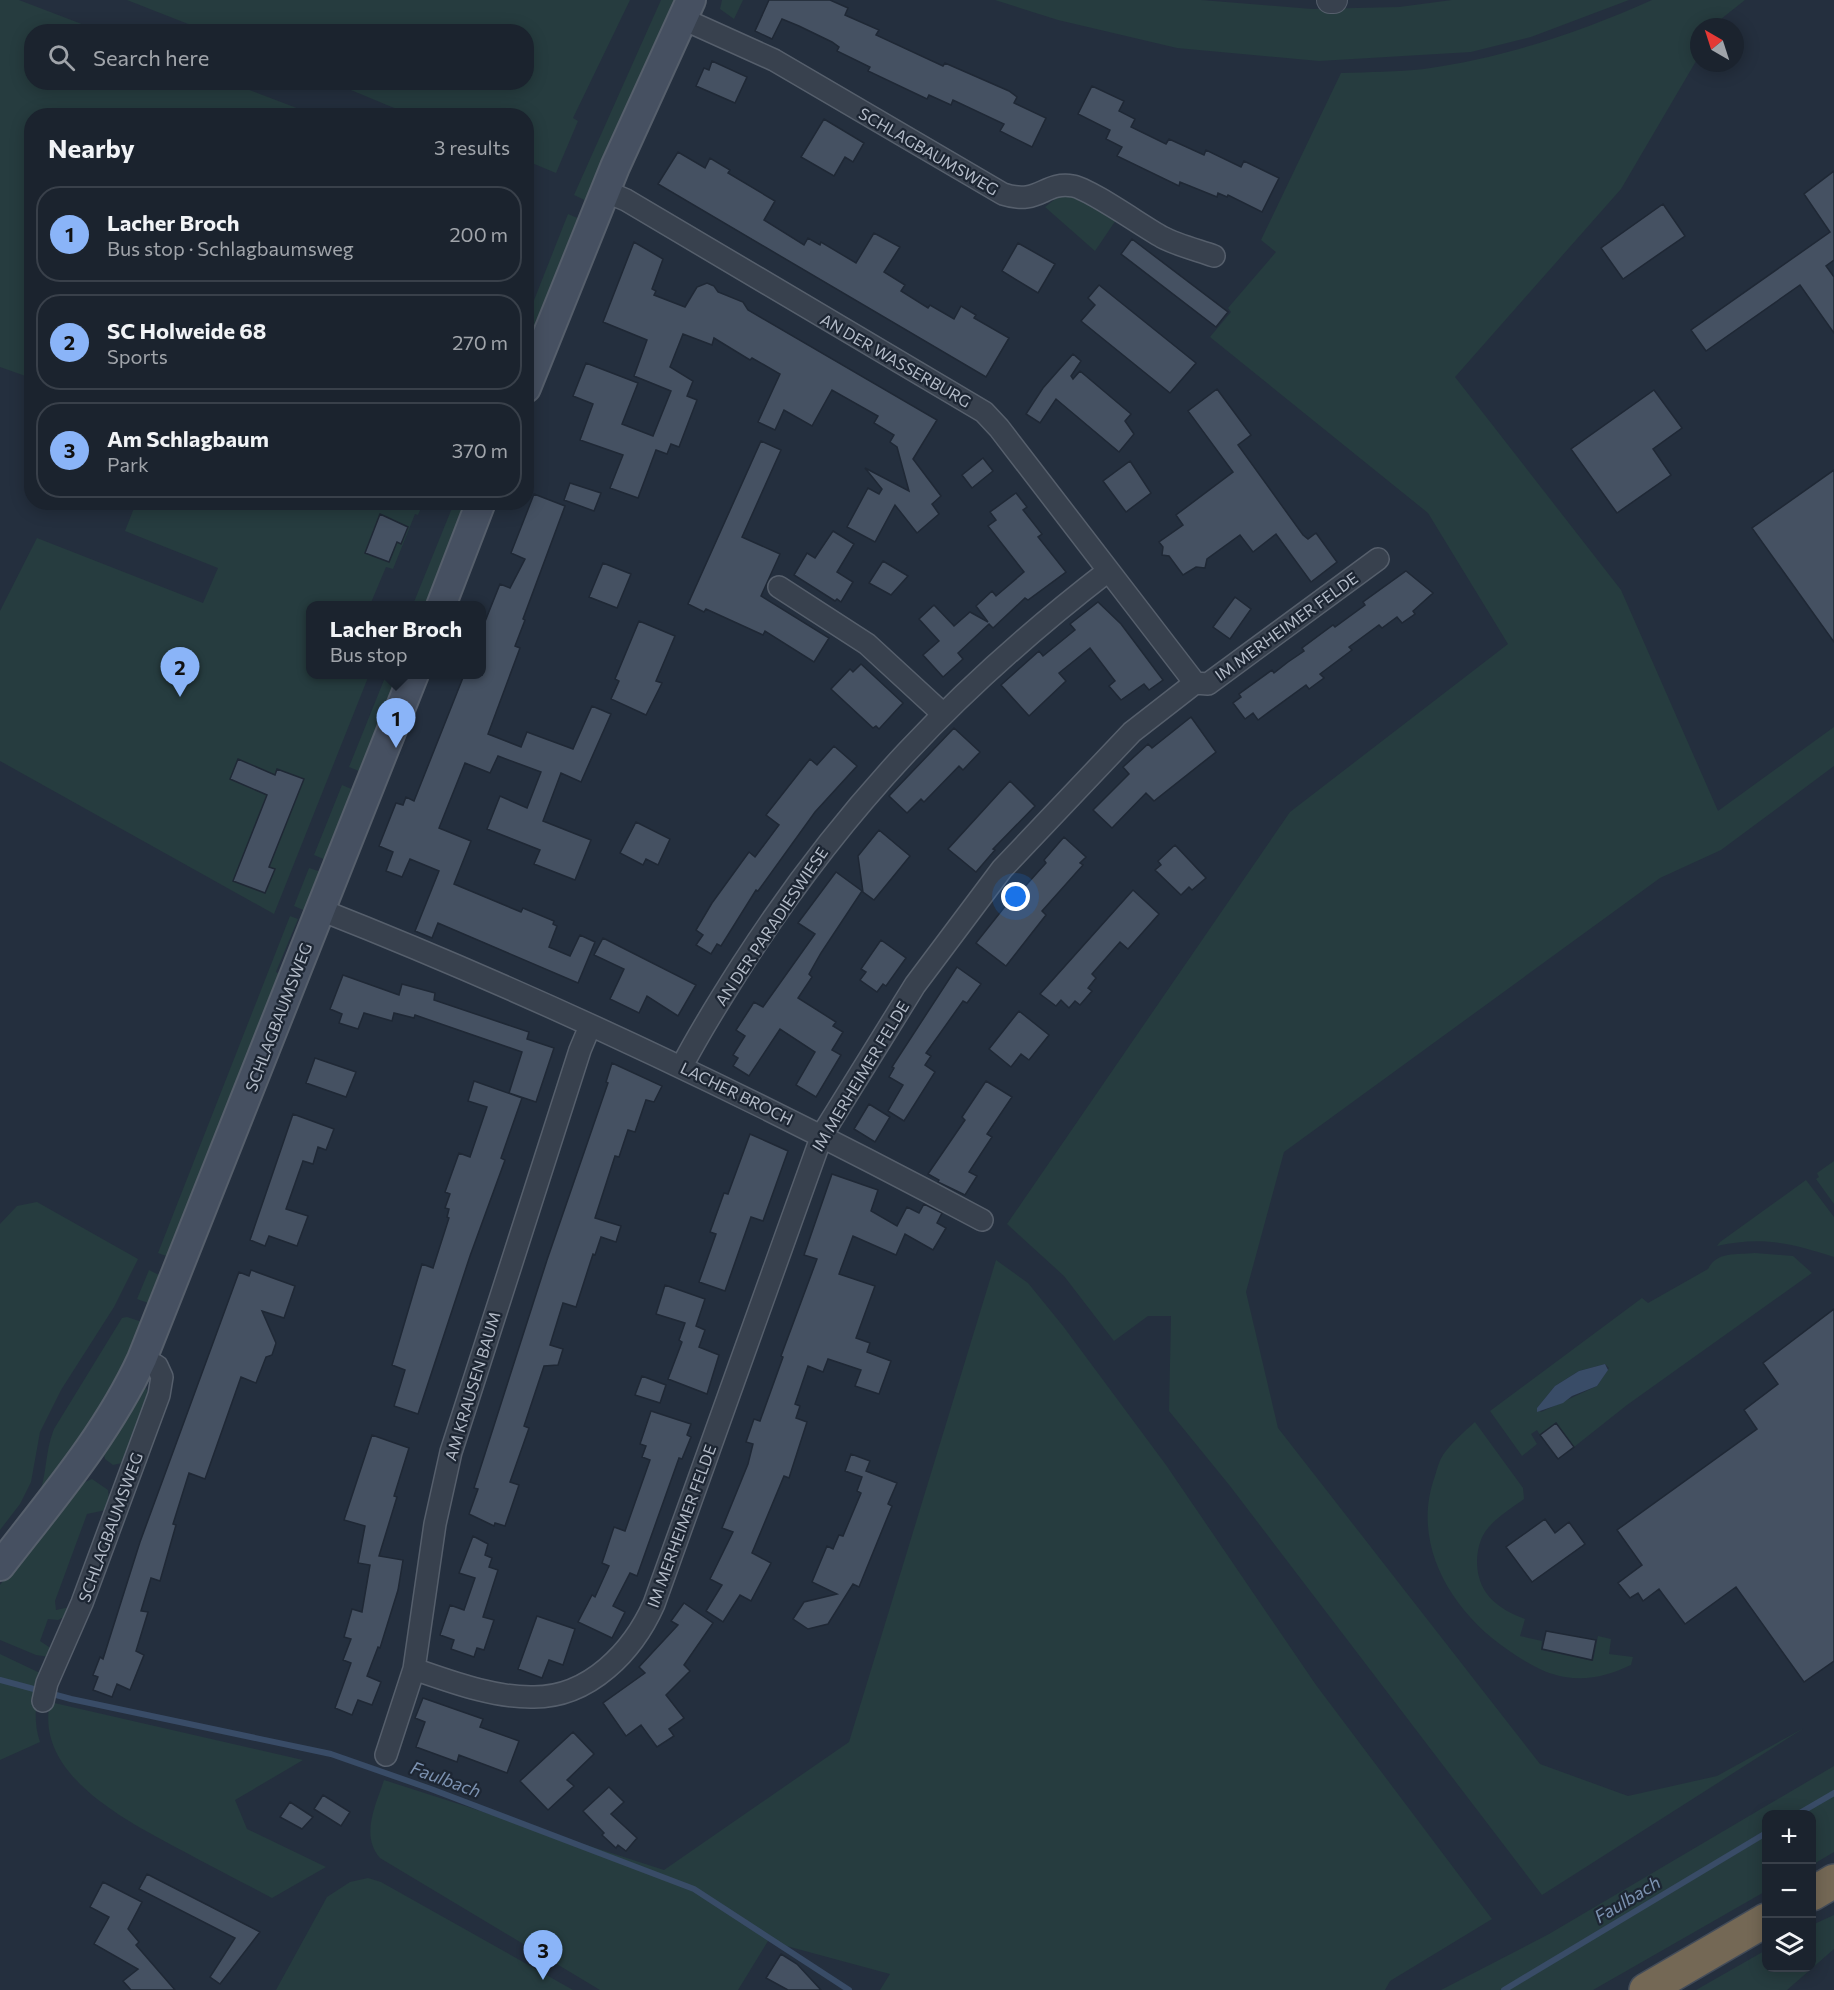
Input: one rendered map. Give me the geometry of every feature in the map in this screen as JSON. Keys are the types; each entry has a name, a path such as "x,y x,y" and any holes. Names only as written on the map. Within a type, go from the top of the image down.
{"highway":[{"path":"1816,1892 1834,1881"},
{"path":"1646,1990 1762,1923"}],"main road":[{"name":"SCHLAGBAUMSWEG","path":"534,368 605,191 686,9"},
{"path":"443,601 478,510"},
{"name":"SCHLAGBAUMSWEG","path":"0,1566 104,1428 126,1394 142,1359 412,679"}],"street":[{"name":"SCHLAGBAUMSWEG","path":"686,9 1003,194 1019,200 1035,197 1053,187 1075,186 1164,238 1214,256"},
{"name":"AN DER WASSERBURG","path":"605,191 626,200 977,406 999,428 1195,683"},
{"name":"IM MERHEIMER FELDE","path":"414,1669 504,1695 536,1698 569,1690 599,1674 624,1654 643,1628 654,1604 822,1135 915,985 1002,869 1132,732 1195,683 1208,684 1378,559"},
{"name":"AN DER PARADIESWIESE","path":"681,1066 728,987 804,873 874,785 942,713 1038,624 1107,571"},
{"path":"779,587 867,644 942,713"},
{"name":"LACHER BROCH","path":"321,909 681,1066 822,1135 982,1220"},
{"name":"AM KRAUSEN BAUM","path":"386,1755 414,1669 435,1524 451,1452 554,1129 590,1026"},
{"name":"SCHLAGBAUMSWEG","path":"45,1692 82,1603 159,1395 162,1377 158,1366 142,1359"}],"green space":[{"path":"0,0 19,0 82,24 24,24 24,90 249,90 297,108 24,108 24,376 0,367"},
{"path":"127,0 630,0 573,118 578,121 556,173 534,164 534,108 394,108 351,90 534,90 534,24 188,24"},
{"path":"661,0 678,0 589,202 574,195"},
{"path":"722,0 743,0 734,19 720,9"},
{"path":"995,0 1201,0 1312,9 1399,7 1452,0 1629,0 1531,37 1471,52 1319,61 1177,48 1058,20"},
{"path":"1652,0 1745,0 1722,18 1690,18 1690,71 1621,189 1455,377 1621,590 1718,811 1834,727 1834,766 1721,850 1660,878 1284,1152 1246,1292 1278,1428 1540,1764 1628,1796 1717,1776 1804,1728 1542,1895 1230,1486 1169,1411 1171,1316 1148,1316 1114,1341 1064,1276 1007,1224 1290,812 1508,644 1428,513 1210,337 1231,312 1228,308 1276,252 1261,240 1341,73 1424,69 1454,64 1540,43"},
{"path":"1059,196 1076,197 1116,220 1095,251 1045,207"},
{"path":"568,214 582,220 534,343 534,300"},
{"path":"133,510 420,510 418,515 415,514 393,569 386,567 372,601 306,601 306,679 367,679 274,914 0,761 0,611 37,538 203,603 218,568 125,531"},
{"path":"451,510 467,510 431,601 414,601"},
{"path":"384,679 401,679 364,773 349,767"},
{"path":"342,785 356,791 326,860 314,855"},
{"path":"309,868 321,872 308,912 294,906"},
{"path":"290,916 298,919 276,972 283,976 169,1257 158,1253"},
{"path":"1834,1161 1834,1204 1816,1179 1819,1177 1817,1173"},
{"path":"1806,1180 1834,1217 1834,1257 1776,1242 1762,1241 1717,1246 1720,1242"},
{"path":"37,1202 138,1259 114,1307 61,1390 40,1432 31,1482 20,1504 0,1530 0,1224 17,1206"},
{"path":"1734,1254 1793,1256 1812,1273 1627,1405 1574,1447 1556,1423 1540,1435 1537,1430 1531,1434 1537,1444 1522,1456 1490,1411 1642,1298 1648,1303 1708,1269 1716,1259","holes":["1605,1364 1609,1368 1597,1386 1541,1412 1537,1408 1555,1386 1579,1371"]},
{"path":"996,1260 1028,1283 1063,1326 1166,1465 1316,1685 1492,1919 1390,1981 1385,1990 880,1990 890,1974 768,1941 738,1990 600,1990 380,1858 374,1849 370,1830 384,1780 664,1870 849,1742"},
{"path":"149,1270 161,1276 151,1304 137,1299"},
{"path":"127,1317 145,1323 94,1423 37,1500 54,1429 122,1318"},
{"path":"146,1388 148,1392 122,1463 113,1465 105,1459 103,1449 141,1389"},
{"path":"1475,1422 1523,1488 1524,1499 1493,1522 1481,1539 1478,1551 1478,1574 1486,1592 1498,1605 1525,1619 1520,1636 1542,1641 1541,1650 1593,1661 1598,1636 1611,1639 1609,1654 1633,1657 1631,1665 1591,1678 1565,1677 1550,1673 1521,1659 1488,1634 1469,1616 1454,1596 1441,1574 1432,1551 1428,1527 1429,1501 1442,1457 1454,1441"},
{"path":"92,1479 108,1490 109,1499 106,1510 87,1514 55,1601 56,1610 70,1607 68,1615 58,1620 48,1619 40,1641 49,1647 50,1657 36,1655 0,1640 0,1585 76,1486"},
{"path":"0,1654 40,1673 36,1716 40,1742 0,1760"},
{"path":"50,1702 303,1760 235,1800 247,1829 326,1867 272,1898 137,1826 90,1793 71,1774 56,1752 49,1728"},
{"path":"1834,1766 1834,1852 1816,1863 1816,1810 1762,1810 1762,1893 1593,1990 1441,1990 1549,1934"},
{"path":"368,1878 381,1882 573,1990 276,1990 327,1897 350,1882"},
{"path":"1834,1915 1834,1949 1816,1965 1816,1923"},
{"path":"1762,1952 1762,1972 1808,1972 1787,1990 1696,1990"}],"water":[{"path":"1605,1364 1608,1370 1597,1386 1572,1396 1563,1403 1537,1412 1537,1408 1555,1386 1579,1371"}],"building":[{"path":"769,0 830,0 848,8 845,15 879,30 876,35 943,66 945,63 1009,91 1017,97 1014,103 1046,118 1032,147 1000,131 1004,124 953,100 951,105 929,95 927,99 868,71 870,67 837,51 839,47 832,42 799,26 782,19 772,39 755,31"},
{"path":"712,61 747,77 735,103 696,86 704,68 709,70"},
{"path":"1092,86 1124,101 1119,111 1135,119 1131,127 1166,144 1169,139 1204,155 1206,150 1241,167 1244,161 1279,178 1262,212 1228,195 1227,197 1218,193 1217,197 1180,182 1179,186 1117,156 1122,147 1106,139 1110,130 1078,114"},
{"path":"824,119 864,143 853,162 845,157 834,176 801,157"},
{"path":"678,152 705,168 710,158 730,170 728,173 775,201 764,220 804,245 808,238 820,245 821,242 856,263 874,233 900,247 884,272 905,285 901,291 928,308 930,305 954,319 961,306 976,315 974,318 1009,338 986,377 658,184"},
{"path":"1834,171 1834,260 1826,266 1834,277 1834,333 1800,285 1706,351 1691,330 1830,232 1804,194"},
{"path":"1663,204 1685,236 1623,279 1601,248"},
{"path":"1132,239 1228,312 1216,327 1121,254"},
{"path":"634,242 663,259 652,289 656,291 654,295 685,307 697,287 707,283 714,286 718,292 743,302 748,310 937,420 913,459 941,496 932,504 939,514 917,533 895,505 875,542 847,527 868,488 879,494 882,489 865,468 909,491 897,447 890,442 894,435 874,423 878,416 832,390 812,426 784,410 775,430 758,422 780,374 752,358 750,360 714,338 712,345 683,334 670,367 693,381 687,396 697,400 679,447 671,444 667,454 656,450 638,498 610,488 623,455 580,440 593,404 573,396 586,363 638,383 622,424 653,436 671,391 634,376 647,340 603,322"},
{"path":"1018,243 1055,264 1038,293 1002,271"},
{"path":"1099,285 1196,363 1170,393 1081,321 1095,305 1088,298"},
{"path":"1073,354 1081,361 1071,376 1073,379 1080,371 1131,414 1125,421 1134,434 1119,452 1056,399 1040,423 1026,414 1043,388"},
{"path":"1217,389 1251,435 1238,445 1303,535 1308,539 1316,533 1337,562 1311,582 1276,534 1253,552 1240,535 1207,559 1205,568 1196,567 1183,575 1169,556 1162,555 1163,547 1159,542 1183,525 1176,515 1233,472 1188,411"},
{"path":"1654,390 1682,428 1653,449 1671,475 1617,513 1571,449"},
{"path":"761,441 781,450 742,537 780,554 761,596 829,638 814,662 765,631 763,635 706,609 704,612 688,604"},
{"path":"983,458 993,471 972,488 962,475"},
{"path":"1130,461 1151,493 1126,512 1103,481"},
{"path":"1834,470 1834,642 1752,528"},
{"path":"570,483 601,493 594,511 564,500"},
{"path":"1016,493 1027,507 1023,510 1042,534 1038,537 1066,572 1028,600 1025,598 993,628 989,624 958,653 963,659 943,677 923,655 939,641 919,619 934,605 954,626 970,612 988,622 976,606 992,591 996,596 1024,572 988,526 996,520 990,512"},
{"path":"534,494 565,506 523,619 525,620 515,646 520,648 488,734 521,747 527,732 573,749 592,706 611,714 581,782 561,773 543,821 591,840 575,880 534,864 540,850 487,829 500,796 527,808 541,772 498,756 490,773 465,763 439,828 471,841 454,884 521,912 523,908 554,921 553,924 557,926 549,947 570,956 580,935 595,942 578,983 438,923 432,938 415,931 439,871 410,859 402,877 386,871 393,852 379,846 396,803 403,805 406,797 414,801 462,679 486,679 486,619 500,584 510,588 525,559 511,553 528,510 534,510"},
{"path":"380,514 408,527 401,544 397,542 389,562 365,553"},
{"path":"833,531 854,544 837,572 853,582 841,602 837,599 835,601 794,575 807,553 815,558"},
{"path":"883,561 908,576 891,595 869,583"},
{"path":"603,563 631,574 617,608 589,597"},
{"path":"1406,571 1433,593 1413,611 1415,614 1402,623 1397,617 1382,628 1379,625 1349,647 1352,650 1320,674 1324,678 1309,689 1306,685 1258,720 1253,713 1245,719 1233,703 1241,697 1239,694 1272,670 1274,673 1304,651 1302,648 1365,605 1363,602"},
{"path":"1235,597 1251,609 1230,639 1213,627"},
{"path":"1098,602 1121,624 1163,680 1149,690 1144,684 1121,700 1109,686 1115,681 1090,648 1059,673 1066,681 1029,716 1001,685 1039,651 1043,656 1075,630 1070,624"},
{"path":"639,621 675,636 656,681 662,683 646,715 611,699 619,681 615,679"},
{"path":"861,664 903,703 879,729 876,726 873,728 831,689 850,669 853,672"},
{"path":"1191,717 1216,752 1154,801 1146,793 1112,828 1093,810 1129,774 1123,767 1148,744 1152,748"},
{"path":"954,728 980,752 963,770 959,766 924,802 921,799 907,813 889,796"},
{"path":"834,746 857,766 815,812 758,891 756,890 721,946 717,944 711,954 696,945 703,935 696,930 712,903 749,852 755,857 779,825 766,815 810,759 817,765"},
{"path":"238,759 275,775 277,769 304,779 269,867 275,869 265,893 233,881 267,795 230,779"},
{"path":"1010,781 1035,806 993,849 995,850 976,872 948,849"},
{"path":"636,822 670,839 658,865 646,859 643,865 620,853"},
{"path":"879,830 910,856 874,900 863,892 858,856"},
{"path":"1064,837 1086,857 1080,863 1083,865 1042,911 1046,915 1006,966 976,943 1018,890 1020,892 1046,863 1044,860"},
{"path":"1175,845 1206,878 1192,890 1189,887 1181,895 1155,870 1161,865 1158,861"},
{"path":"836,872 862,891 821,953 809,974 812,977 798,998 836,1022 833,1026 843,1032 832,1050 841,1055 816,1097 796,1085 815,1052 780,1029 749,1076 733,1066 738,1058 733,1055 745,1036 736,1030 754,1002 763,1007 815,934 798,923"},
{"path":"1133,890 1159,914 1128,949 1120,942 1092,974 1096,978 1088,988 1092,991 1080,1005 1075,1001 1069,1008 1061,1000 1056,1006 1040,994"},
{"path":"603,938 696,985 678,1016 647,996 639,1013 610,999 624,969 594,955"},
{"path":"881,940 906,958 886,986 883,984 877,992 860,980 866,972 861,969"},
{"path":"957,967 981,984 967,1003 963,1001 926,1053 931,1056 925,1065 935,1072 904,1121 888,1111 903,1085 889,1077 894,1068 892,1067"},
{"path":"343,975 399,995 402,984 435,993 434,1000 529,1032 527,1039 554,1048 536,1102 509,1093 522,1052 415,1015 414,1018 394,1013 392,1021 364,1013 358,1029 339,1023 342,1014 330,1009"},
{"path":"1019,1011 1049,1035 1029,1060 1021,1054 1011,1067 989,1049"},
{"path":"315,1058 356,1072 346,1097 306,1083"},
{"path":"612,1063 662,1086 654,1102 646,1100 635,1132 628,1130 619,1157 615,1156 595,1218 621,1226 616,1242 601,1237 595,1255 593,1254 576,1307 563,1303 550,1345 563,1349 558,1365 544,1366 524,1426 529,1428 510,1482 519,1485 505,1526 495,1523 494,1526 469,1514 478,1489 474,1488 547,1260 608,1083 606,1082"},
{"path":"474,1081 522,1098 501,1158 505,1160 470,1256 418,1414 394,1406 405,1370 392,1365 422,1264 433,1268 449,1218 447,1217 449,1209 445,1208 450,1194 445,1192 459,1153 470,1157 487,1107 468,1101"},
{"path":"986,1081 1012,1097 987,1134 992,1137 969,1172 977,1176 965,1195 938,1182 939,1180 928,1174 965,1120 962,1117"},
{"path":"869,1104 890,1117 875,1142 854,1129"},
{"path":"293,1114 334,1129 326,1150 318,1147 313,1164 303,1161 286,1209 308,1216 297,1246 269,1236 265,1246 250,1240"},
{"path":"750,1134 788,1151 763,1221 751,1217 725,1291 699,1282 716,1234 710,1232 724,1193 728,1194"},
{"path":"832,1174 878,1190 871,1211 897,1226 907,1207 919,1213 924,1204 942,1213 937,1223 946,1228 933,1250 905,1234 896,1255 853,1236 839,1274 875,1286 856,1338 870,1343 867,1352 891,1361 879,1394 855,1386 861,1370 828,1359 823,1372 808,1366 795,1404 800,1406 796,1418 807,1422 789,1478 784,1476 752,1553 771,1563 751,1601 740,1595 723,1622 706,1611 722,1585 710,1579 733,1532 722,1528 748,1464 753,1444 746,1442 754,1419 760,1421 817,1259 804,1255"},
{"path":"251,1270 295,1286 284,1318 262,1311 276,1343 272,1355 266,1357 256,1383 241,1377 205,1479 189,1473 173,1524 176,1525 160,1581 151,1578 141,1611 148,1612 136,1651 144,1655 130,1690 117,1684 112,1697 93,1690 98,1677 93,1675 100,1657 103,1659 140,1542 239,1272 249,1276"},
{"path":"665,1285 705,1299 696,1326 705,1330 699,1347 719,1355 707,1394 668,1379 682,1342 679,1340 685,1323 656,1314"},
{"path":"1834,1309 1834,1661 1804,1682 1736,1587 1685,1624 1659,1589 1643,1601 1638,1593 1630,1598 1618,1583 1642,1565 1617,1530 1757,1429 1744,1410 1778,1384 1763,1363"},
{"path":"642,1376 666,1385 660,1403 635,1395"},
{"path":"651,1411 691,1424 687,1435 691,1437 682,1459 679,1458 637,1576 630,1573 613,1606 625,1612 612,1638 578,1622 592,1595 595,1597 609,1566 602,1563 614,1527 625,1531 650,1460 642,1457 646,1446 640,1444"},
{"path":"1556,1423 1574,1447 1558,1459 1540,1435"},
{"path":"372,1435 409,1448 379,1556 403,1560 398,1590 380,1648 378,1647 367,1676 381,1682 372,1705 358,1700 352,1715 335,1708 351,1663 343,1660 351,1639 344,1637 352,1609 362,1612 370,1565 358,1563 365,1526 344,1520"},
{"path":"851,1454 870,1461 866,1471 897,1483 888,1504 892,1506 859,1587 853,1584 828,1624 808,1629 793,1619 804,1602 837,1594 812,1582 827,1546 833,1549 839,1535 843,1536 861,1493 857,1491 862,1477 845,1471"},
{"path":"1545,1519 1555,1533 1569,1522 1585,1544 1532,1582 1506,1547"},
{"path":"473,1536 488,1544 485,1555 492,1558 489,1567 498,1570 483,1617 494,1620 484,1650 477,1648 474,1657 451,1649 454,1640 440,1635 450,1605 464,1610 475,1578 459,1573"},
{"path":"684,1603 713,1623 684,1665 690,1671 666,1695 684,1718 669,1729 674,1736 657,1747 641,1725 626,1736 603,1703 645,1673 639,1667 678,1625 671,1621"},
{"path":"537,1616 575,1629 563,1665 549,1660 542,1678 518,1669"},
{"path":"1546,1631 1596,1640 1592,1660 1542,1649"},
{"path":"423,1698 483,1719 480,1727 519,1741 507,1773 459,1755 457,1762 416,1747 425,1722 415,1718"},
{"path":"573,1732 594,1754 567,1780 574,1786 548,1810 520,1781"},
{"path":"609,1787 624,1802 611,1814 637,1838 626,1851 618,1845 616,1848 602,1835 604,1833 583,1811"},
{"path":"323,1795 350,1812 341,1826 314,1809"},
{"path":"290,1802 313,1817 302,1829 280,1817"},
{"path":"147,1874 260,1932 220,1984 210,1977 235,1938 139,1889"},
{"path":"103,1882 142,1902 128,1929 139,1942 136,1945 175,1990 131,1990 123,1981 138,1969 94,1944 109,1917 90,1907"},
{"path":"781,1954 797,1964 821,1990 788,1990 766,1978"}],"waterway":[{"name":"Faulbach","path":"0,1680 71,1699 331,1754 431,1789 694,1889 849,1990"},
{"name":"Faulbach","path":"1805,1810 1834,1793"},
{"name":"Faulbach","path":"1504,1990 1762,1835"}],"place":[{"name":"SC Holweide 68","path":"180,697"},
{"name":"Lacher Broch","path":"396,748"},
{"name":"Am Schlagbaum","path":"543,1980"}]}
